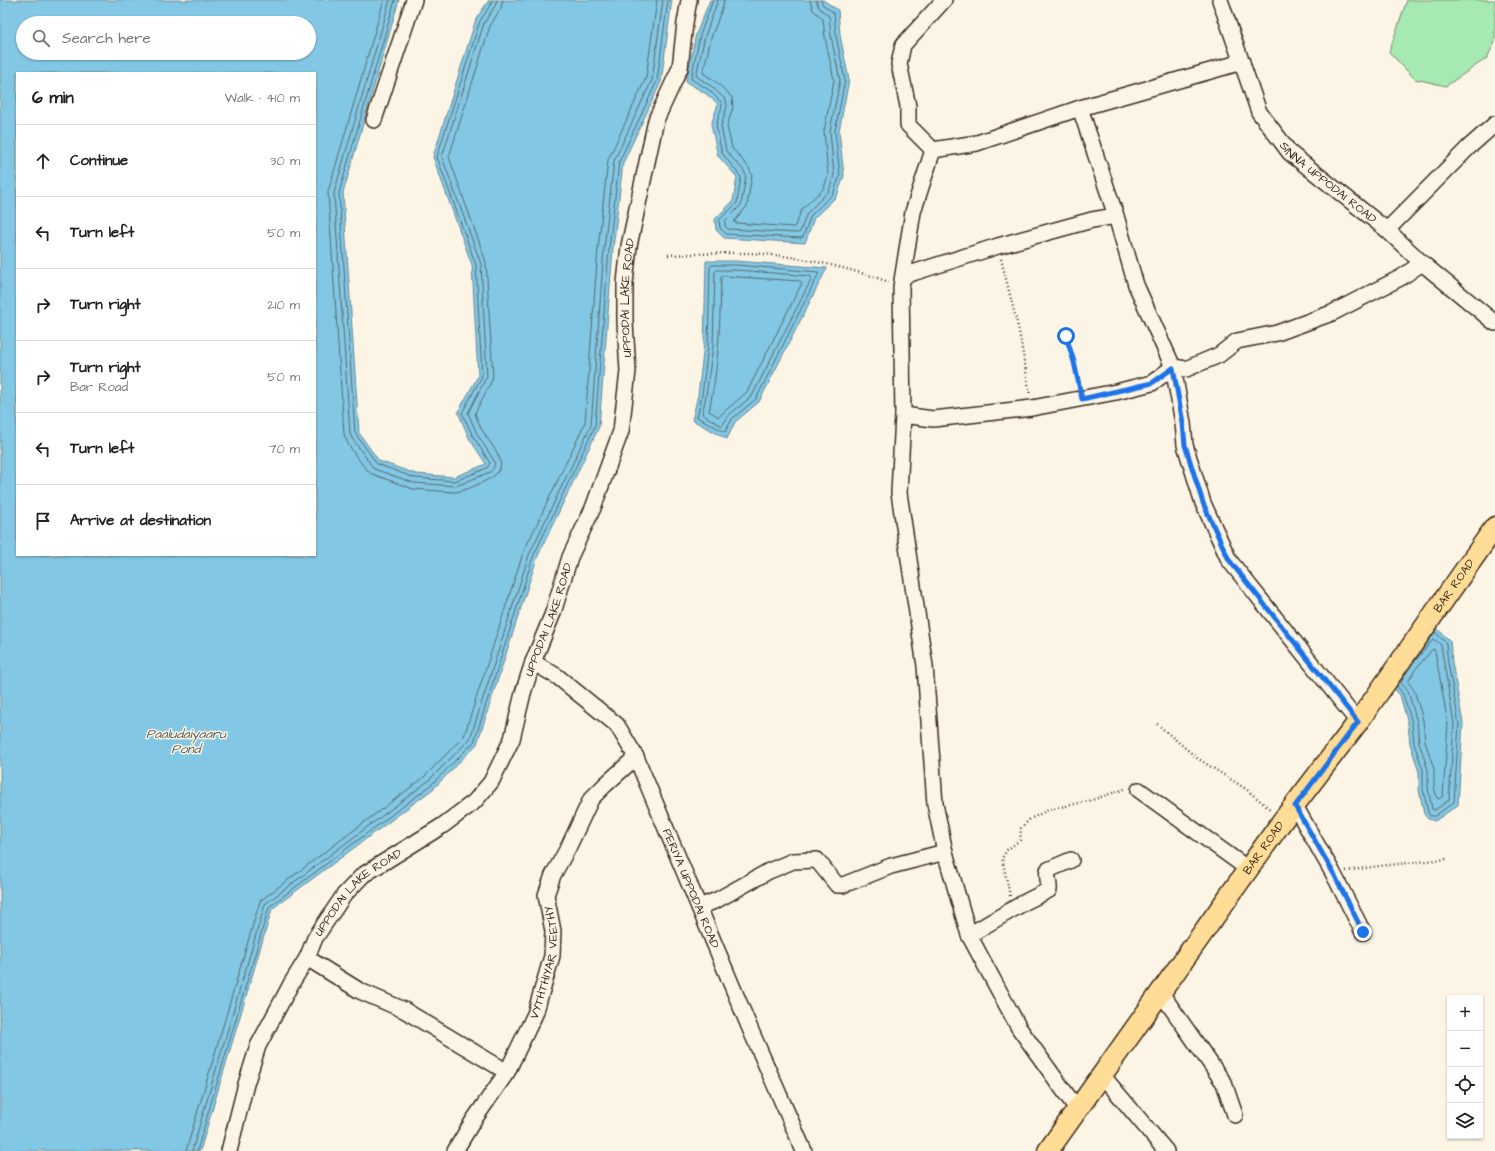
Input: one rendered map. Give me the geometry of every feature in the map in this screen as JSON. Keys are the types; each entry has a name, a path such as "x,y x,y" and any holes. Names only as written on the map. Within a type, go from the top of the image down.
{"main road":[{"name":"BAR ROAD","path":"1048,1151 1248,869 1358,722 1495,527"}],"street":[{"path":"374,120 414,0"},
{"name":"UPPODAI LAKE ROAD","path":"229,1151 244,1092 258,1046 291,984 307,958 315,938 329,916 344,895 363,875 442,826 474,802 491,782 512,739 523,693 553,612 570,557 593,508 621,431 628,371 625,323 629,246 656,120 680,68 689,0"},
{"path":"933,150 908,125 908,106 899,64 903,45 944,0"},
{"name":"SINNA UPPODAI ROAD","path":"1220,0 1259,112 1290,153 1387,230 1422,263 1495,323"},
{"path":"933,150 976,143 1080,108 1242,62"},
{"path":"1080,108 1116,216 1136,286 1173,368 1183,423 1185,445 1203,503 1229,560 1358,722"},
{"path":"1387,230 1469,147 1495,124"},
{"path":"933,150 913,212 902,282 903,415 899,493 925,666 935,804 945,852 969,935 1019,1028 1077,1109"},
{"path":"902,282 998,246 1092,220 1116,216"},
{"path":"903,415 933,419 1032,408 1082,399 1152,383 1173,368 1186,369 1219,355 1237,341 1277,333 1332,312 1402,277 1422,263"},
{"name":"PERIYA UPPODAI ROAD","path":"534,662 558,677 617,725 636,757 751,1031 804,1151"},
{"name":"VYTHTHIYAR VEETHY","path":"455,1151 473,1121 507,1072 536,1014 552,956 553,931 546,895 553,875 568,848 591,799 636,757"},
{"path":"1139,790 1248,869"},
{"path":"1289,813 1334,874 1363,932"},
{"path":"699,907 717,900 769,871 793,861 817,860 837,885 843,885 891,866 945,852"},
{"path":"969,935 1049,890 1046,876 1048,870 1071,860"},
{"path":"307,958 360,990 404,1010 507,1072"},
{"path":"1161,993 1224,1084 1235,1115"},
{"path":"1102,1075 1166,1151"}],"path":[{"path":"998,246 1019,331 1032,408"},
{"path":"668,255 746,253 799,258 875,277 902,282"},
{"path":"1066,336 1074,362 1082,399"},
{"path":"1157,724 1198,758 1246,789 1289,813"},
{"path":"1013,909 1002,858 1007,850 1020,840 1021,828 1030,819 1048,810 1092,800 1126,788 1139,790"},
{"path":"1334,874 1379,866 1447,859"}],"green space":[{"path":"1407,0 1495,0 1495,42 1487,58 1446,86 1415,79 1389,52"}],"water":[{"name":"Paaludaiyaaru Pond","path":"0,0 399,0 343,193 359,433 379,461 416,474 454,477 486,464 469,438 458,412 478,376 472,265 433,157 476,19 489,0 672,0 661,82 623,163 613,249 599,427 537,558 477,744 433,789 272,909 200,1151 0,1151"},
{"path":"710,0 823,0 838,10 840,35 849,80 839,131 844,176 837,196 814,218 805,243 724,238 716,230 715,219 733,201 737,177 718,156 711,125 718,104 705,93 686,82 696,34"},
{"path":"706,261 736,261 827,268 759,402 735,422 727,439 692,420 698,395 704,345"},
{"path":"1434,625 1450,641 1452,662 1463,723 1458,805 1435,821 1428,819 1424,814 1419,790 1419,772 1410,744 1408,724 1400,695 1389,684"}],"route":[{"path":"1066,336 1074,362 1082,399 1152,383 1173,368 1183,423 1185,445 1203,503 1229,560 1358,722 1295,806 1334,874 1363,932"}]}
